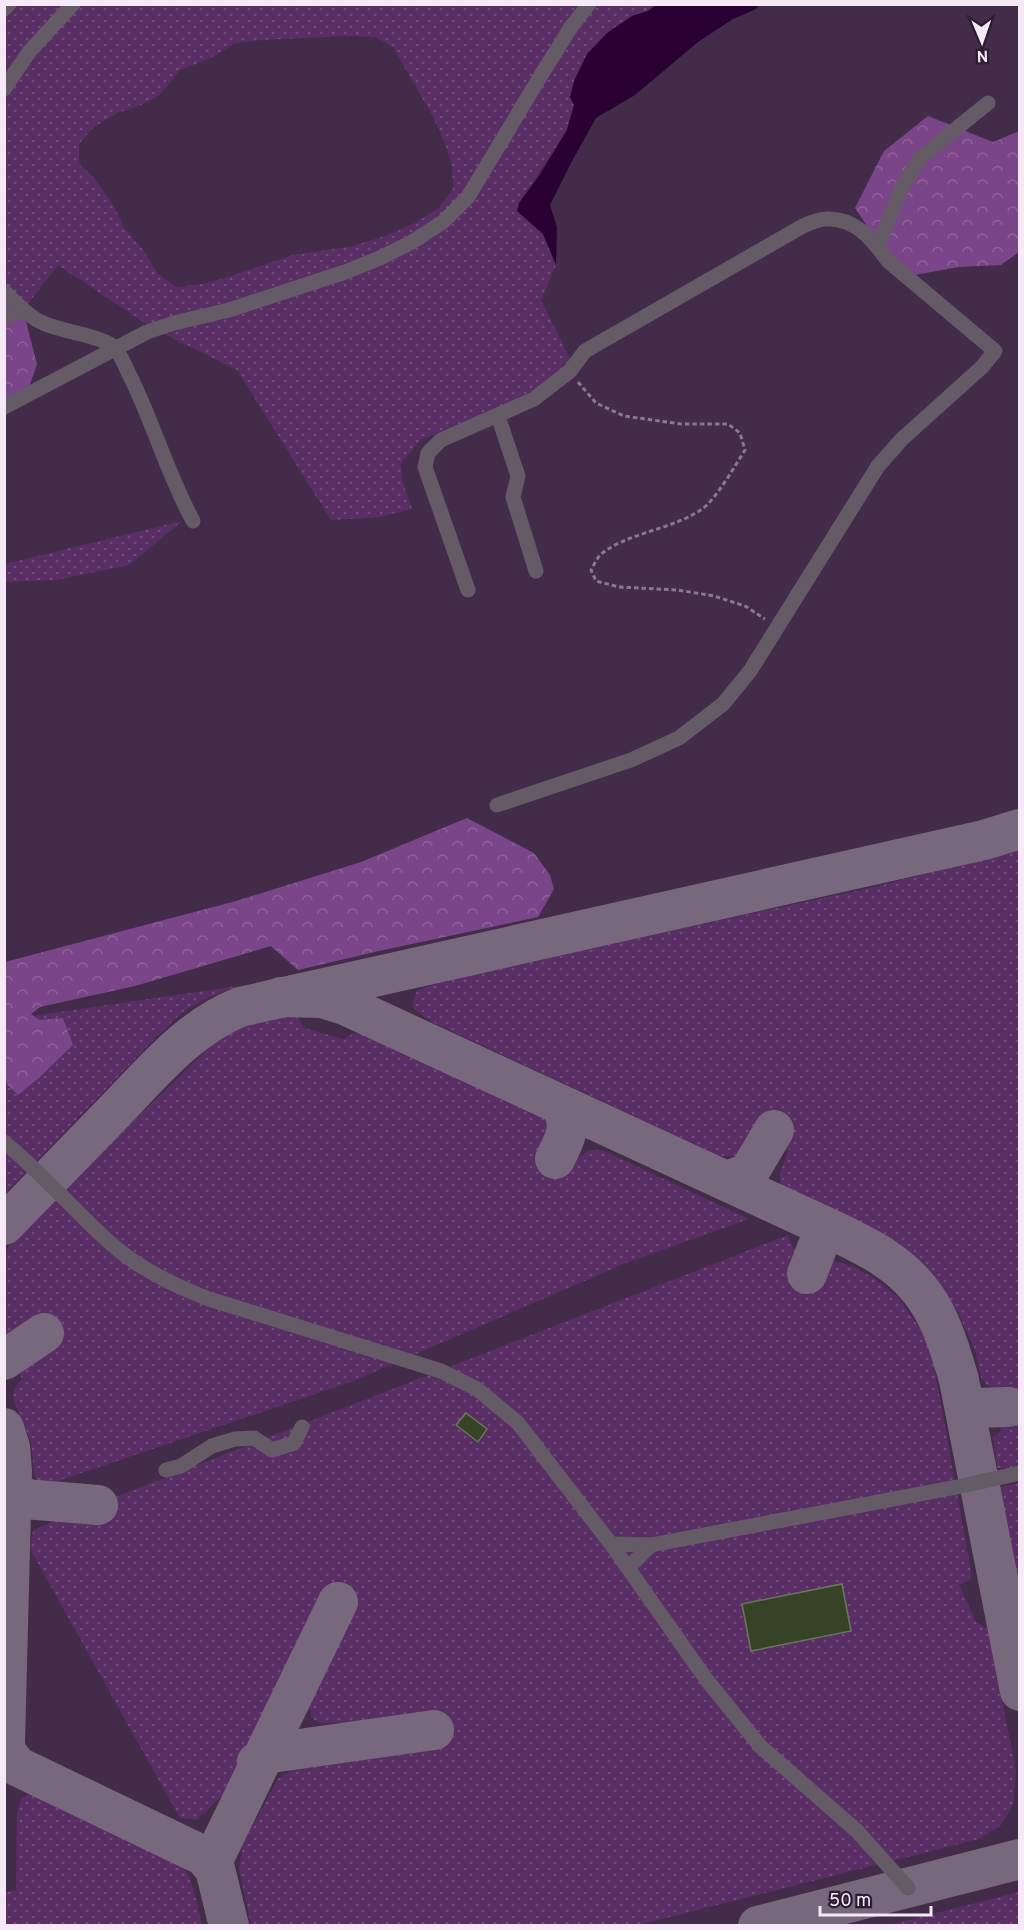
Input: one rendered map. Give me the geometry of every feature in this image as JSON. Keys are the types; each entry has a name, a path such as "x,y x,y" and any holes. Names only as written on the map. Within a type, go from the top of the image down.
{"lane":[{"path":"4,9 9,4"},
{"path":"4,89 28,52 73,4"},
{"path":"4,407 147,332 230,310 380,258 412,242 442,222 468,197 571,27 589,4"},
{"path":"878,246 887,218 920,158 988,103"},
{"path":"468,590 424,467 428,453 441,440 534,399 570,371 585,351 803,226 824,219 839,219 858,227 878,246 888,261 994,351 981,367 902,439 878,466 750,671 723,704 679,738 631,760 497,805"},
{"path":"4,291 23,310 40,322 91,337 116,349 138,393 183,503 193,521"},
{"path":"4,317 23,310"},
{"path":"498,416 518,476 513,497 536,571"},
{"path":"4,1142 116,1248 151,1273 209,1299 441,1371 477,1389 518,1423 611,1544 705,1679 760,1746 857,1831 908,1888"},
{"path":"166,1470 181,1466 212,1446 235,1439 254,1438 272,1450 294,1443 302,1427"},
{"path":"611,1544 651,1545 1020,1473"},
{"path":"628,1568 651,1545"}],"path":[{"path":"570,371 596,403 615,412 624,416 681,424 728,423 740,433 745,450 704,509 631,538 599,555 591,570 596,581 619,587 678,590 714,596 745,606 772,624"}],"shaded area":[{"path":"4,5 656,5 648,11 632,16 607,33 587,55 567,130 519,203 543,234 556,265 541,300 570,359 552,382 501,409 422,439 401,463 402,480 412,509 380,517 331,520 237,370 154,329 58,265 23,310 5,291","holes":["346,36 375,37 393,47 432,115 452,165 453,189 439,208 415,223 388,235 353,246 293,255 203,284 176,287 157,273 144,251 125,229 112,203 93,177 79,164 79,144 93,128 117,113 159,96 180,70 211,58 235,43"]},
{"path":"5,5 1019,5 1019,1925 5,1926"},
{"path":"656,5 759,5 756,9 733,19 698,42 635,95 596,118 550,205 557,227 556,265 543,234 517,211 519,203 539,176 567,130 574,105 570,97 574,81 587,54 607,33 632,16 648,11"},
{"path":"182,521 129,565 56,580 5,582 5,564"},
{"path":"1019,850 1019,1466 997,1468 993,1438 1001,1431 995,1388 986,1385 981,1377 976,1353 956,1308 921,1263 877,1231 789,1192 780,1184 780,1173 789,1148 753,1131 736,1156 720,1156 430,1021 413,1008 414,997 418,990 446,980 878,886"},
{"path":"238,986 205,999 184,1011 5,1194 4,1020"},
{"path":"290,1015 298,1017 304,1028 344,1039 354,1033 368,1034 543,1116 547,1130 544,1144 577,1159 589,1151 604,1151 749,1219 626,1263 351,1382 46,1485 37,1481 31,1442 13,1399 14,1388 22,1379 5,1342 5,1251 70,1183 218,1039 253,1024"},
{"path":"788,1235 793,1248 854,1267 872,1277 899,1298 921,1330 933,1361 970,1565 971,1579 959,1585 976,1622 988,1629 1016,1771 1013,1805 1001,1825 979,1839 638,1925 251,1925 239,1869 243,1844 278,1779 289,1772 339,1723 319,1723 311,1717 311,1708 197,1820 180,1818 30,1549 33,1531"},
{"path":"1020,1483 1019,1590 998,1488"},
{"path":"31,1792 178,1861 191,1883 202,1925 5,1925 5,1892 16,1891 17,1811 21,1799"},
{"path":"1019,1892 1019,1925 889,1925"}],"green space":[{"path":"928,116 993,142 1019,131 1019,252 1001,265 959,267 909,276 877,241 855,208 884,151"},
{"path":"4,291 23,310 37,364 26,396 4,407"},
{"path":"467,818 534,853 550,875 554,889 538,917 298,970 271,946 135,986 40,1007 31,1014 39,1020 63,1018 73,1045 18,1095 8,1085 4,1078 5,962 236,901 361,862"}],"building":[{"path":"466,1413 487,1429 478,1442 456,1425"},
{"path":"842,1584 851,1631 751,1651 742,1604"}],"taxiway":[{"path":"4,1225 187,1039 221,1016 240,1007 984,840 1020,829"},
{"path":"281,997 322,998 345,1005 841,1234 875,1252 902,1271 926,1298 934,1312 948,1344 959,1380 1020,1691"},
{"path":"555,1159 566,1131 564,1112"},
{"path":"737,1177 748,1174 774,1130"},
{"path":"807,1274 821,1238 818,1229"},
{"path":"4,1360 44,1333"},
{"path":"968,1403 974,1408 1008,1407"},
{"path":"4,1428 10,1447 12,1471 5,1742 6,1752 16,1765"},
{"path":"18,1493 25,1499 98,1505"},
{"path":"216,1854 338,1602"},
{"path":"257,1762 271,1753 434,1730"},
{"path":"4,1760 204,1856 215,1869 229,1926"},
{"path":"758,1926 1020,1859"}]}
